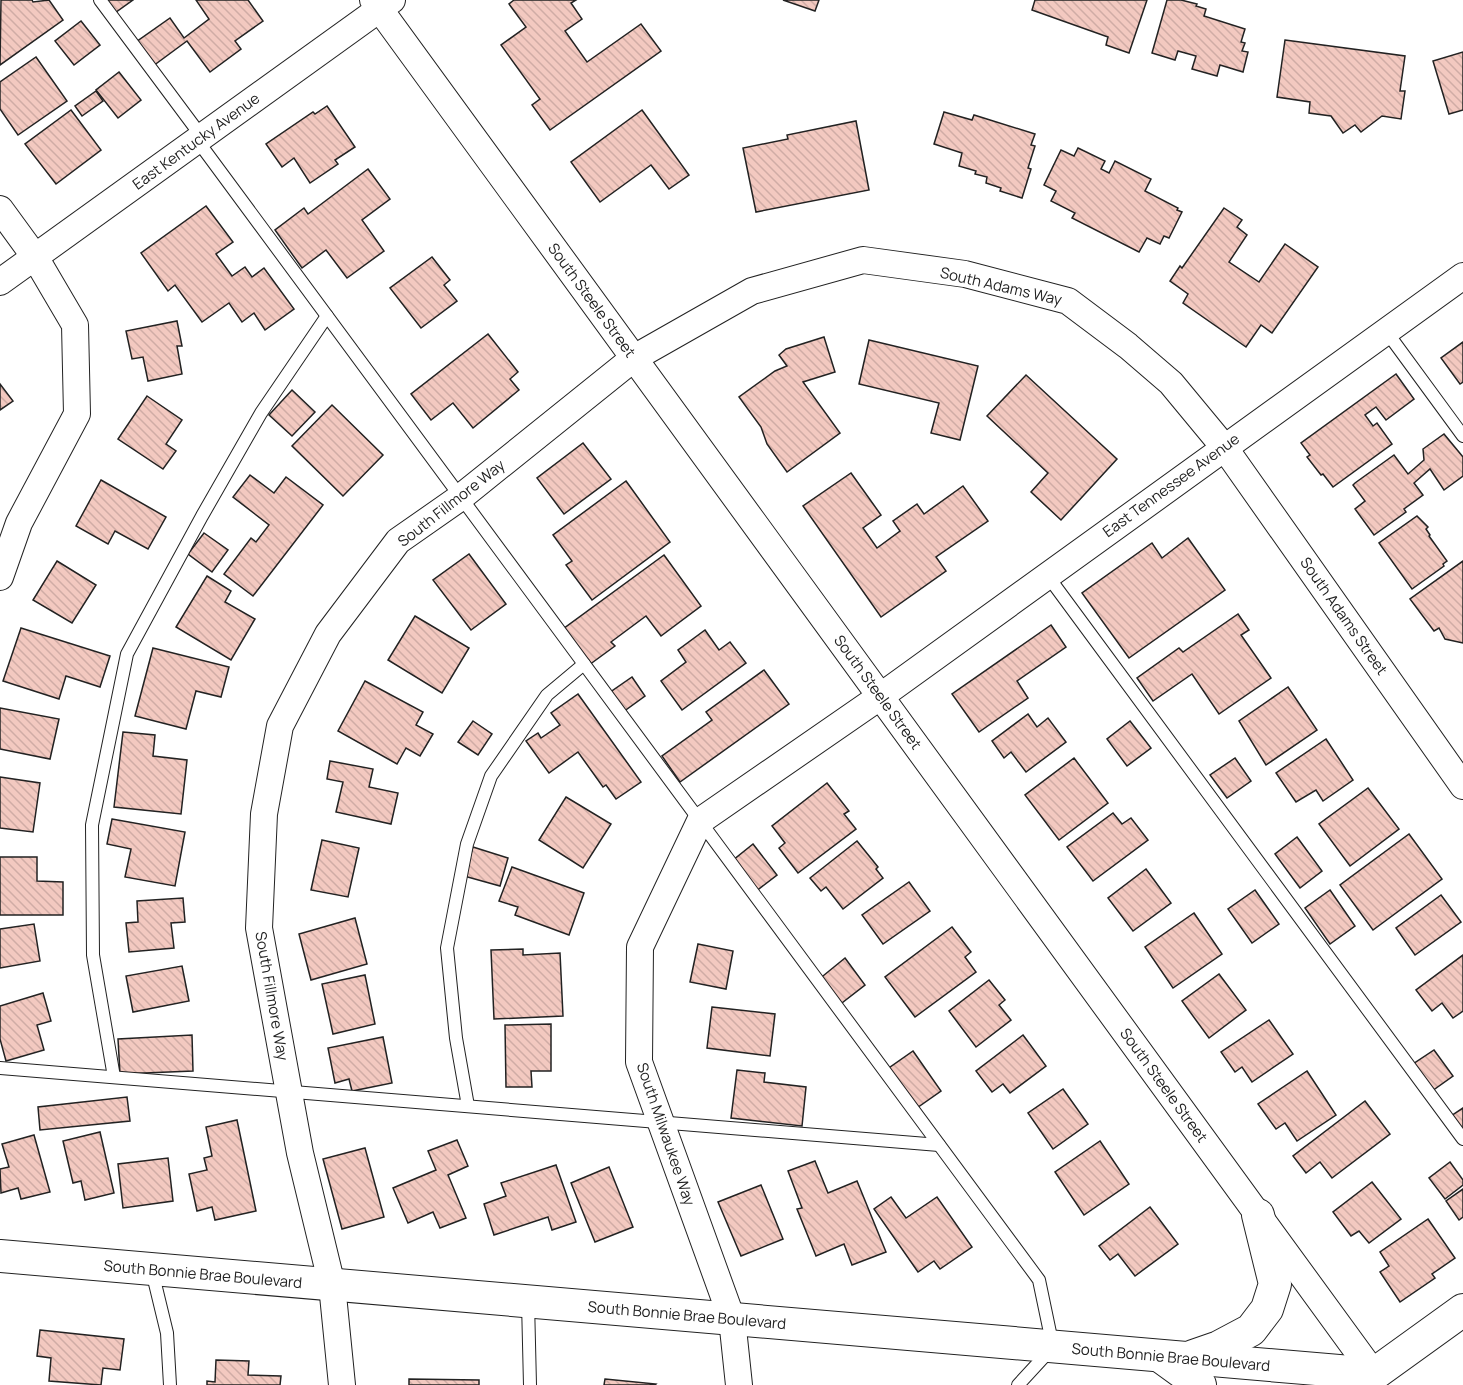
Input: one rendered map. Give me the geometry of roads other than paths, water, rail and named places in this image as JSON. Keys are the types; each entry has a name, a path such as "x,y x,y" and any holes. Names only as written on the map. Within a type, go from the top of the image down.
{"street":[{"name":"East Kentucky Avenue","path":"0,282 199,139 382,3"},
{"name":"South Steele Street","path":"382,3 634,358 1258,1215 1372,1381"},
{"path":"0,209 35,257 75,326 77,414 19,523 0,577"},
{"name":"South Adams Way","path":"634,358 752,291 863,260 964,274 1068,301 1128,346 1171,383 1224,447"},
{"name":"East Tennessee Avenue","path":"880,696 1463,276"},
{"name":"South Fillmore Way","path":"342,1385 332,1285 300,1153 259,928 264,814 280,726 328,633 398,541 461,497 634,358"},
{"name":"South Adams Street","path":"1224,447 1463,786"},
{"name":"South Milwaukee Way","path":"739,1385 732,1319 639,1062 640,947 700,821 880,696"},
{"path":"1182,1366 1251,1330 1268,1309 1275,1284 1258,1215"},
{"name":"South Bonnie Brae Boulevard","path":"0,1256 1053,1347 1182,1366 1372,1381"},
{"path":"1372,1381 1463,1310"}],"lane":[{"path":"100,0 327,316 1039,1280 1053,1347 1018,1385"},
{"path":"114,1077 93,955 92,825 127,654 261,413 327,316"},
{"path":"1386,331 1463,436"},
{"path":"1047,575 1463,1139"},
{"path":"468,1106 456,1038 447,948 468,844 491,776 547,695 584,664"},
{"path":"0,1068 939,1145"},
{"path":"152,1269 167,1333 170,1385"},
{"path":"528,1302 530,1385"}]}
